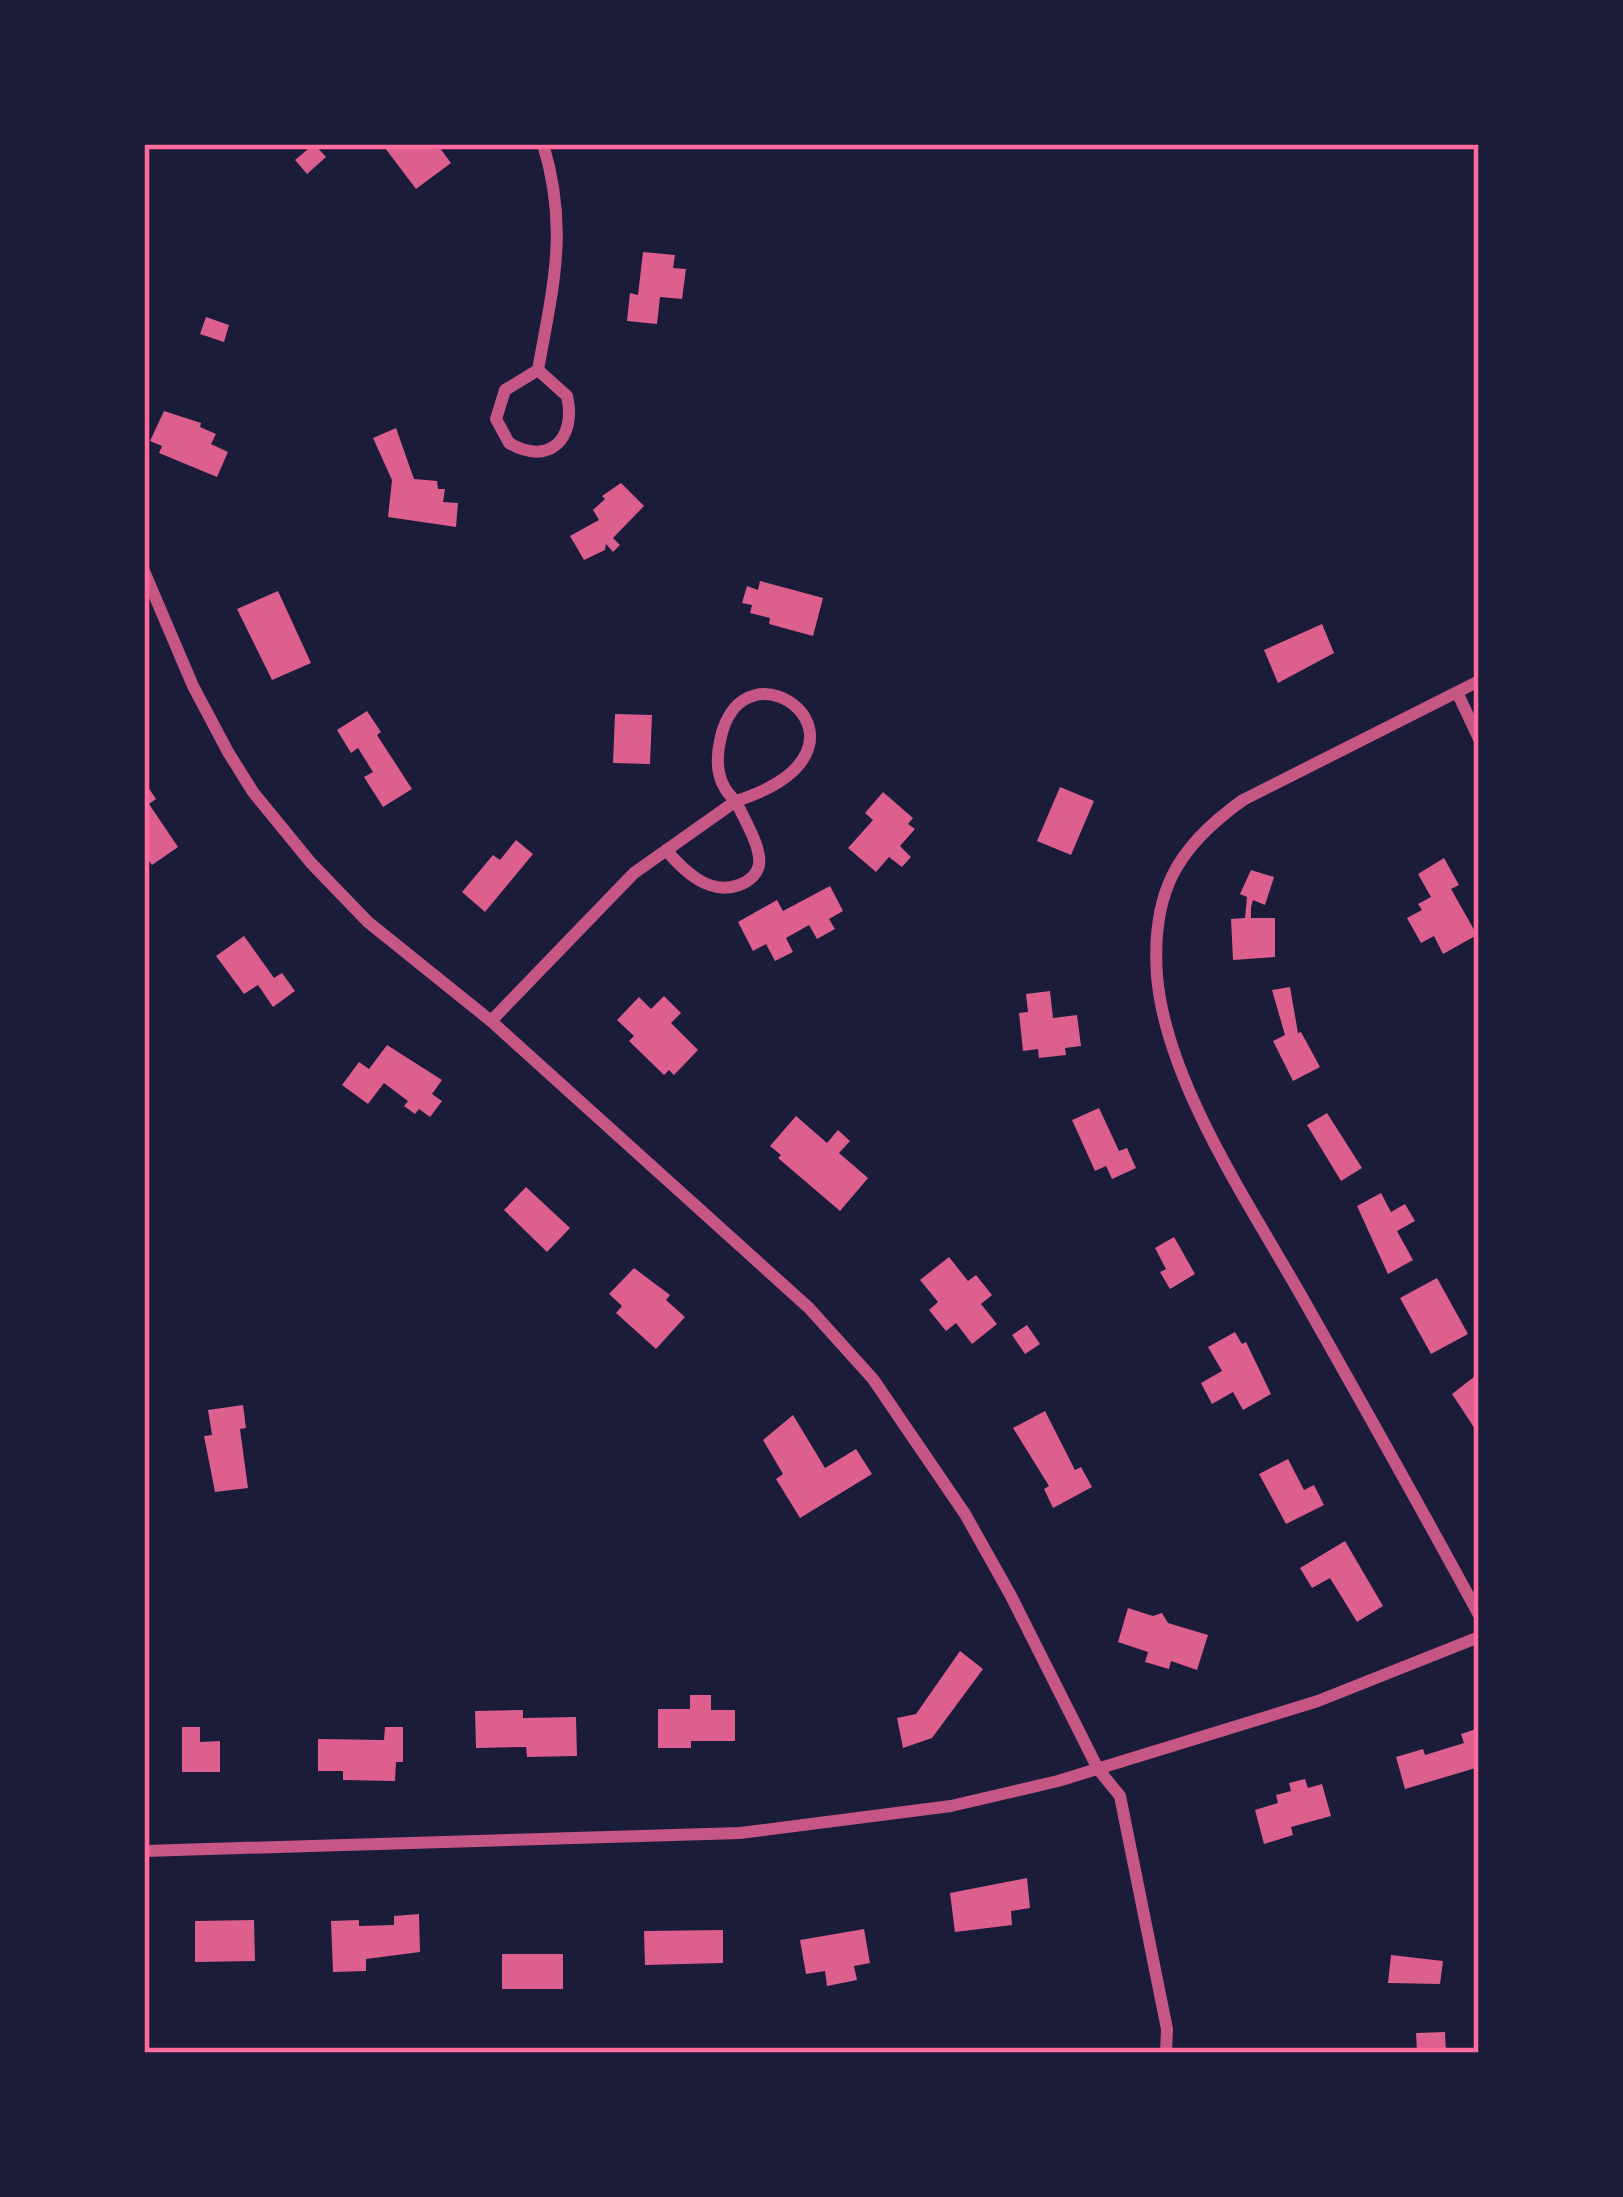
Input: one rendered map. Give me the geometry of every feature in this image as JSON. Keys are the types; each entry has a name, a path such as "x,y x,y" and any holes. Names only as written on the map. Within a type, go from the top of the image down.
{"street":[{"path":"538,370 567,396 571,422 560,442 532,452 508,443 496,419 506,390 538,370 559,238 557,202 543,144"},
{"path":"144,571 194,686 253,793 311,863 368,922 491,1021 809,1308 873,1379 964,1514 1098,1769 1120,1796 1167,2029 1166,2053"},
{"path":"1479,681 1243,800 1202,831 1180,858 1166,888 1157,973 1165,1022 1185,1080 1236,1181 1479,1615"},
{"path":"1457,692 1479,739"},
{"path":"491,1021 626,880 666,850 736,801 767,791 801,763 810,732 801,709 789,699 754,697 729,712 719,744 718,770 724,789 736,801 758,855 759,865 747,881 727,888 703,883 666,850"},
{"path":"144,1851 769,1830 975,1802 1318,1701 1479,1636"}],"building":[{"path":"314,144 326,157 307,174 295,160"},
{"path":"382,144 437,144 451,163 416,189"},
{"path":"643,252 675,255 673,268 686,269 682,299 660,297 657,324 627,321 630,293 638,295"},
{"path":"206,317 229,325 224,342 200,334"},
{"path":"164,411 201,423 200,427 216,434 211,444 228,452 217,477 159,453 162,446 150,441"},
{"path":"396,428 414,479 437,481 438,489 445,489 443,502 458,503 456,527 388,517 392,480 373,438"},
{"path":"621,483 644,506 613,538 620,545 613,552 606,544 605,550 584,560 570,536 599,520 593,510 605,499 602,496"},
{"path":"760,581 823,598 813,636 769,624 770,618 750,613 752,605 742,603 747,586 758,590"},
{"path":"278,591 311,663 272,680 237,609"},
{"path":"1322,624 1334,653 1278,683 1264,650"},
{"path":"367,711 412,789 383,807 364,777 373,772 358,748 351,753 337,730"},
{"path":"615,714 652,715 650,764 613,763"},
{"path":"144,781 156,799 149,804 178,847 152,865 144,854"},
{"path":"1060,787 1094,801 1071,855 1037,841"},
{"path":"883,792 913,818 908,824 915,829 900,846 911,857 902,867 889,857 876,872 848,848 873,820 865,813"},
{"path":"516,840 533,854 485,912 462,892 493,855 500,860"},
{"path":"1444,858 1459,885 1451,889 1477,935 1443,954 1434,936 1421,943 1407,918 1422,910 1418,904 1431,897 1418,874"},
{"path":"1251,870 1274,877 1265,905 1253,900 1251,918 1275,918 1275,957 1233,960 1231,919 1245,918 1247,897 1240,894"},
{"path":"830,886 843,911 829,919 835,929 817,939 809,925 786,938 793,952 775,961 766,944 753,951 738,922 777,900 783,911"},
{"path":"244,936 274,978 282,973 295,991 273,1007 258,985 244,994 216,956"},
{"path":"1290,987 1298,1033 1320,1067 1293,1081 1273,1041 1285,1035 1272,990"},
{"path":"1050,991 1053,1018 1077,1015 1081,1046 1065,1048 1066,1055 1039,1058 1038,1049 1023,1051 1019,1013 1028,1012 1026,994"},
{"path":"664,996 681,1013 671,1023 698,1050 674,1075 669,1070 664,1075 629,1041 634,1036 617,1020 639,997 651,1009"},
{"path":"387,1045 442,1080 432,1094 442,1101 430,1117 404,1106 408,1101 384,1083 368,1104 342,1085 359,1062 369,1069"},
{"path":"1099,1108 1119,1151 1127,1148 1136,1168 1112,1179 1106,1166 1095,1171 1072,1120"},
{"path":"1327,1113 1362,1168 1341,1181 1307,1125"},
{"path":"796,1116 827,1143 838,1130 850,1141 839,1153 868,1178 840,1211 770,1146"},
{"path":"526,1187 570,1228 547,1252 504,1210"},
{"path":"1381,1193 1391,1212 1405,1204 1415,1221 1397,1231 1413,1260 1388,1274 1357,1206"},
{"path":"1174,1237 1195,1274 1170,1289 1155,1248"},
{"path":"949,1257 968,1281 976,1275 992,1295 981,1304 997,1324 972,1344 956,1323 946,1331 929,1310 938,1302 920,1280"},
{"path":"634,1268 670,1295 666,1300 685,1317 656,1349 616,1313 622,1306 609,1294"},
{"path":"1437,1278 1468,1334 1431,1354 1400,1298"},
{"path":"1027,1325 1040,1344 1025,1354 1012,1335"},
{"path":"1235,1332 1242,1344 1246,1342 1271,1394 1243,1410 1233,1392 1212,1404 1201,1383 1222,1371 1208,1347"},
{"path":"1479,1373 1479,1435 1452,1394"},
{"path":"243,1405 246,1428 240,1429 248,1488 215,1492 204,1436 212,1435 208,1410"},
{"path":"1045,1411 1075,1470 1081,1467 1092,1487 1053,1508 1044,1489 1049,1486 1013,1428"},
{"path":"793,1415 825,1468 856,1449 872,1474 800,1518 776,1479 783,1474 763,1440"},
{"path":"1288,1459 1304,1490 1314,1485 1324,1505 1286,1524 1259,1474"},
{"path":"1345,1541 1383,1606 1357,1622 1330,1578 1312,1588 1300,1568"},
{"path":"1128,1608 1153,1616 1162,1613 1168,1623 1208,1635 1197,1670 1171,1661 1169,1669 1145,1662 1148,1652 1118,1642"},
{"path":"960,1651 983,1669 932,1738 903,1748 897,1718 916,1714"},
{"path":"690,1695 711,1695 711,1710 735,1710 735,1741 691,1741 691,1748 658,1748 658,1709 690,1709"},
{"path":"523,1710 523,1718 576,1717 577,1756 527,1757 526,1747 476,1748 475,1711"},
{"path":"182,1727 200,1727 200,1742 220,1741 220,1772 182,1772"},
{"path":"385,1727 403,1727 403,1762 396,1762 395,1781 343,1780 343,1771 318,1771 318,1739 384,1740"},
{"path":"1479,1728 1479,1767 1405,1789 1396,1757 1423,1749 1425,1755 1464,1743 1461,1734"},
{"path":"1305,1779 1308,1788 1322,1784 1331,1816 1291,1827 1293,1835 1264,1844 1255,1810 1278,1803 1276,1795 1291,1791 1289,1783"},
{"path":"1027,1878 1030,1908 1011,1911 1012,1925 955,1932 950,1893"},
{"path":"419,1914 420,1952 366,1959 366,1971 333,1972 331,1921 394,1925 394,1916"},
{"path":"254,1920 255,1961 195,1962 195,1921"},
{"path":"864,1929 870,1963 854,1966 857,1980 827,1986 825,1971 806,1974 800,1940"},
{"path":"723,1930 723,1963 645,1965 644,1931"},
{"path":"502,1954 563,1954 563,1989 502,1989"},
{"path":"1391,1955 1443,1961 1440,1984 1388,1983"},
{"path":"1445,2032 1446,2053 1417,2053 1416,2033"}]}
